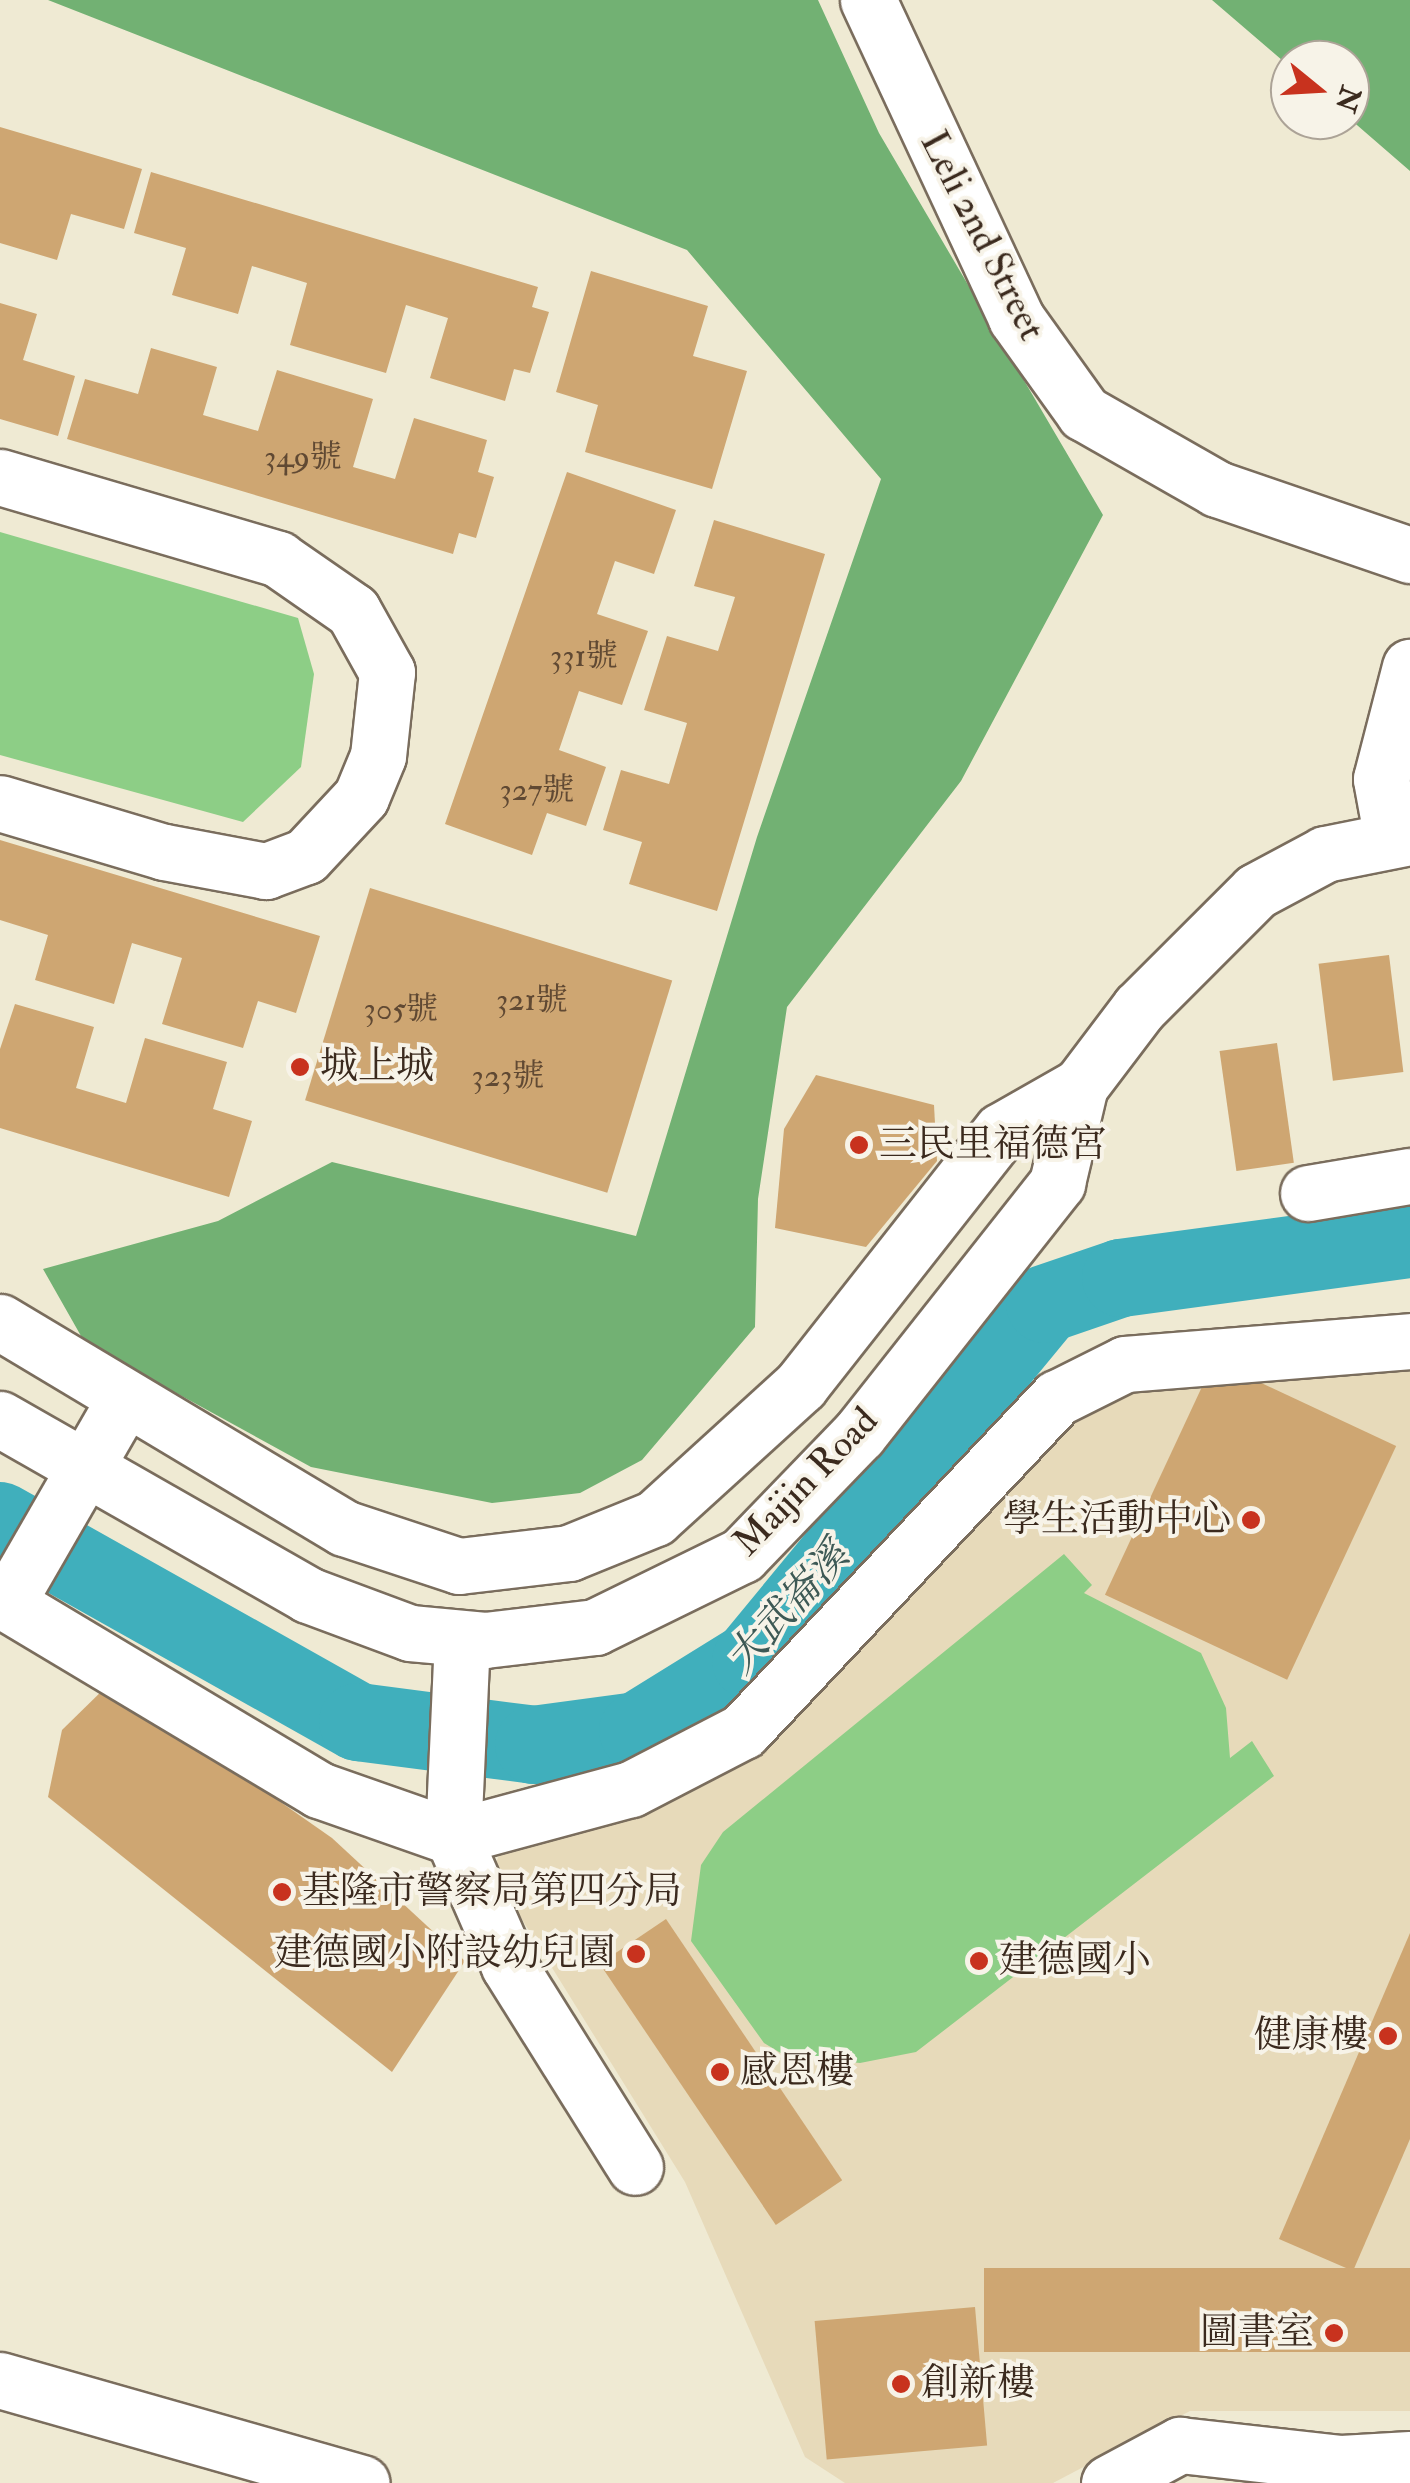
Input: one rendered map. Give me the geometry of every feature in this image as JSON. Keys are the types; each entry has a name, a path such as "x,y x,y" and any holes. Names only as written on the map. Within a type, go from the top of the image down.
{"street":[{"name":"Leli 2nd Street","path":"868,0 1016,318 1084,413 1217,489 1410,554"},
{"path":"0,477 278,560 352,610 386,672 378,756 360,797 306,856 266,871 164,852 0,803"},
{"path":"1401,838 1381,779 1410,667"},
{"name":"Maijin Road","path":"0,1322 344,1528 460,1566 569,1553 655,1518 801,1385 1001,1130 1080,1086 1152,994 1256,891 1325,854 1401,838"},
{"name":"Maijin Road","path":"0,1419 83,1472 308,1595 460,1655 595,1627 742,1556 859,1434 1057,1184 1080,1086"},
{"path":"1308,1193 1410,1176"},
{"path":"125,1398 4,1601 319,1790 453,1818 631,1789 743,1730 1057,1398 1125,1364 1410,1341"},
{"path":"460,1655 453,1818 509,1966 635,2167"},
{"path":"0,2380 362,2483"},
{"path":"1109,2483 1180,2445 1342,2462 1410,2459"}],"shaded area":[{"name":"建德國小","path":"1410,1326 1410,2411 1190,2411 1053,2483 845,2483 805,2457 685,2182 492,1871 502,1849 640,1799 1028,1453 1151,1362"}],"green space":[{"path":"48,0 818,0 879,133 1103,515 961,781 787,1007 758,1199 755,1327 642,1460 580,1493 492,1503 311,1467 85,1343 43,1269 218,1221 332,1162 636,1236 757,837 881,479 687,250"},
{"path":"1212,0 1410,0 1410,171 1370,136 1370,40 1270,40 1270,50"},
{"path":"0,532 298,618 314,674 301,767 243,822 0,755"},
{"path":"1064,1554 1092,1585 1084,1593 1201,1653 1226,1708 1230,1758 1252,1741 1274,1776 916,2052 860,2063 784,2055 764,2043 691,1941 701,1865 723,1832"}],"building":[{"path":"0,127 142,169 124,229 71,214 57,260 0,243"},
{"path":"151,172 538,287 532,307 549,312 530,373 514,369 505,401 430,378 448,318 406,305 386,373 290,345 307,283 252,266 238,314 172,295 186,248 134,233"},
{"path":"591,271 708,306 693,356 747,371 712,489 585,452 598,405 556,392"},
{"path":"0,303 37,314 23,360 75,376 58,436 0,419"},
{"path":"151,348 217,367 203,415 258,431 277,370 373,399 353,467 395,479 414,418 487,440 478,472 494,477 476,538 459,533 453,554 67,439 85,379 138,394"},
{"path":"567,472 676,510 654,574 615,561 597,614 648,631 622,705 579,691 559,750 606,767 586,826 547,813 532,855 445,824"},
{"path":"714,520 825,554 717,911 629,884 642,842 603,830 621,770 669,784 687,723 644,710 667,636 718,651 735,597 694,586"},
{"path":"0,840 320,936 296,1013 258,1001 243,1048 162,1024 182,958 132,943 114,1004 35,980 48,935 0,920"},
{"path":"370,888 672,980 607,1193 305,1100"},
{"path":"1389,955 1403,1072 1333,1081 1319,964"},
{"path":"15,1004 94,1027 76,1088 126,1103 145,1038 227,1062 213,1109 252,1121 229,1197 0,1128 0,1049"},
{"path":"1277,1043 1294,1163 1236,1171 1220,1051"},
{"name":"三民里福德宮","path":"816,1075 934,1105 937,1161 866,1247 775,1228 784,1129"},
{"name":"學生活動中心","path":"1214,1361 1396,1446 1287,1680 1105,1595"},
{"name":"基隆市警察局第四分局","path":"110,1683 332,1838 465,1961 392,2072 48,1797 62,1730"},
{"name":"感恩樓","path":"666,1919 842,2180 776,2225 600,1964"},
{"name":"健康樓","path":"1410,1933 1410,2139 1353,2271 1279,2239"},
{"path":"984,2268 1410,2268 1410,2352 984,2352"},
{"name":"創新樓","path":"975,2307 987,2445 827,2460 815,2321"}],"waterway":[{"name":"大武崙溪","path":"0,1521 358,1722 534,1745 638,1731 751,1661 1045,1304 1121,1278 1410,1239"}],"place":[{"name":"城上城","path":"300,1067"},
{"name":"三民里福德宮","path":"859,1145"},
{"name":"學生活動中心","path":"1251,1520"},
{"name":"基隆市警察局第四分局","path":"282,1892"},
{"name":"建德國小附設幼兒園","path":"636,1954"},
{"name":"建德國小","path":"979,1961"},
{"name":"健康樓","path":"1388,2036"},
{"name":"感恩樓","path":"720,2072"},
{"name":"圖書室","path":"1334,2333"},
{"name":"創新樓","path":"901,2384"}]}
